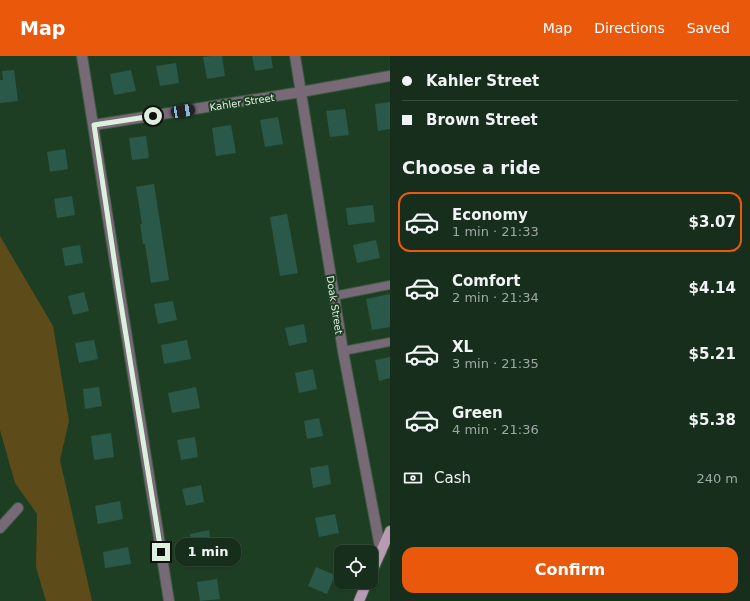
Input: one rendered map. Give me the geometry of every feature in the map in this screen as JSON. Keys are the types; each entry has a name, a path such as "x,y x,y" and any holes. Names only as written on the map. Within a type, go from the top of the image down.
{"main road":[{"path":"378,559 390,531"},
{"path":"359,601 364,589"}],"street":[{"path":"82,56 169,601"},
{"name":"Doak Street","path":"295,56 342,351 381,552"},
{"name":"Kahler Street","path":"94,125 301,92 390,76"},
{"path":"0,528 18,508"}],"lane":[{"path":"334,296 390,285"},
{"path":"342,351 390,342"}],"shaded area":[{"path":"0,236 53,326 69,421 60,460 92,601 46,601 36,567 37,514 15,483 0,430"}],"building":[{"path":"222,56 225,76 207,79 203,57"},
{"path":"252,56 271,56 273,68 255,71"},
{"path":"176,63 179,83 160,86 156,66"},
{"path":"14,70 18,101 0,103 0,80 3,80 2,71"},
{"path":"131,70 136,91 114,95 110,74"},
{"path":"390,102 390,129 378,131 375,104"},
{"path":"345,109 349,135 330,137 326,111"},
{"path":"278,117 283,144 265,147 260,120"},
{"path":"231,125 236,153 216,156 212,128"},
{"path":"146,136 149,158 132,160 129,138"},
{"path":"65,149 68,169 50,172 47,152"},
{"path":"154,184 169,280 151,283 145,244 143,244 140,224 142,224 136,187"},
{"path":"72,196 75,215 57,218 54,199"},
{"path":"373,205 375,222 348,225 346,208"},
{"path":"287,214 298,273 280,276 270,217"},
{"path":"376,240 380,258 357,263 353,245"},
{"path":"80,245 83,263 65,266 62,248"},
{"path":"84,292 89,311 73,315 68,296"},
{"path":"390,294 390,327 372,330 366,299"},
{"path":"173,301 177,320 158,324 154,304"},
{"path":"304,324 307,342 289,346 285,328"},
{"path":"94,340 98,359 79,363 75,343"},
{"path":"187,340 191,359 164,364 161,345"},
{"path":"390,357 390,378 379,381 375,360"},
{"path":"313,369 317,389 299,393 295,373"},
{"path":"99,387 102,406 85,409 83,389"},
{"path":"196,387 200,408 172,413 168,393"},
{"path":"319,418 323,436 307,439 304,421"},
{"path":"111,433 114,457 94,460 91,436"},
{"path":"195,437 198,457 181,460 177,440"},
{"path":"328,465 331,484 313,488 310,468"},
{"path":"201,485 204,502 186,506 182,489"},
{"path":"120,501 123,519 98,524 95,506"},
{"path":"335,514 339,533 319,537 315,518"},
{"path":"209,530 212,551 193,555 190,534"},
{"path":"128,547 131,564 105,568 103,552"},
{"path":"316,567 334,575 327,594 308,586"},
{"path":"217,579 220,599 200,601 197,582"}],"route":[{"path":"153,116 94,125 161,552"}]}
